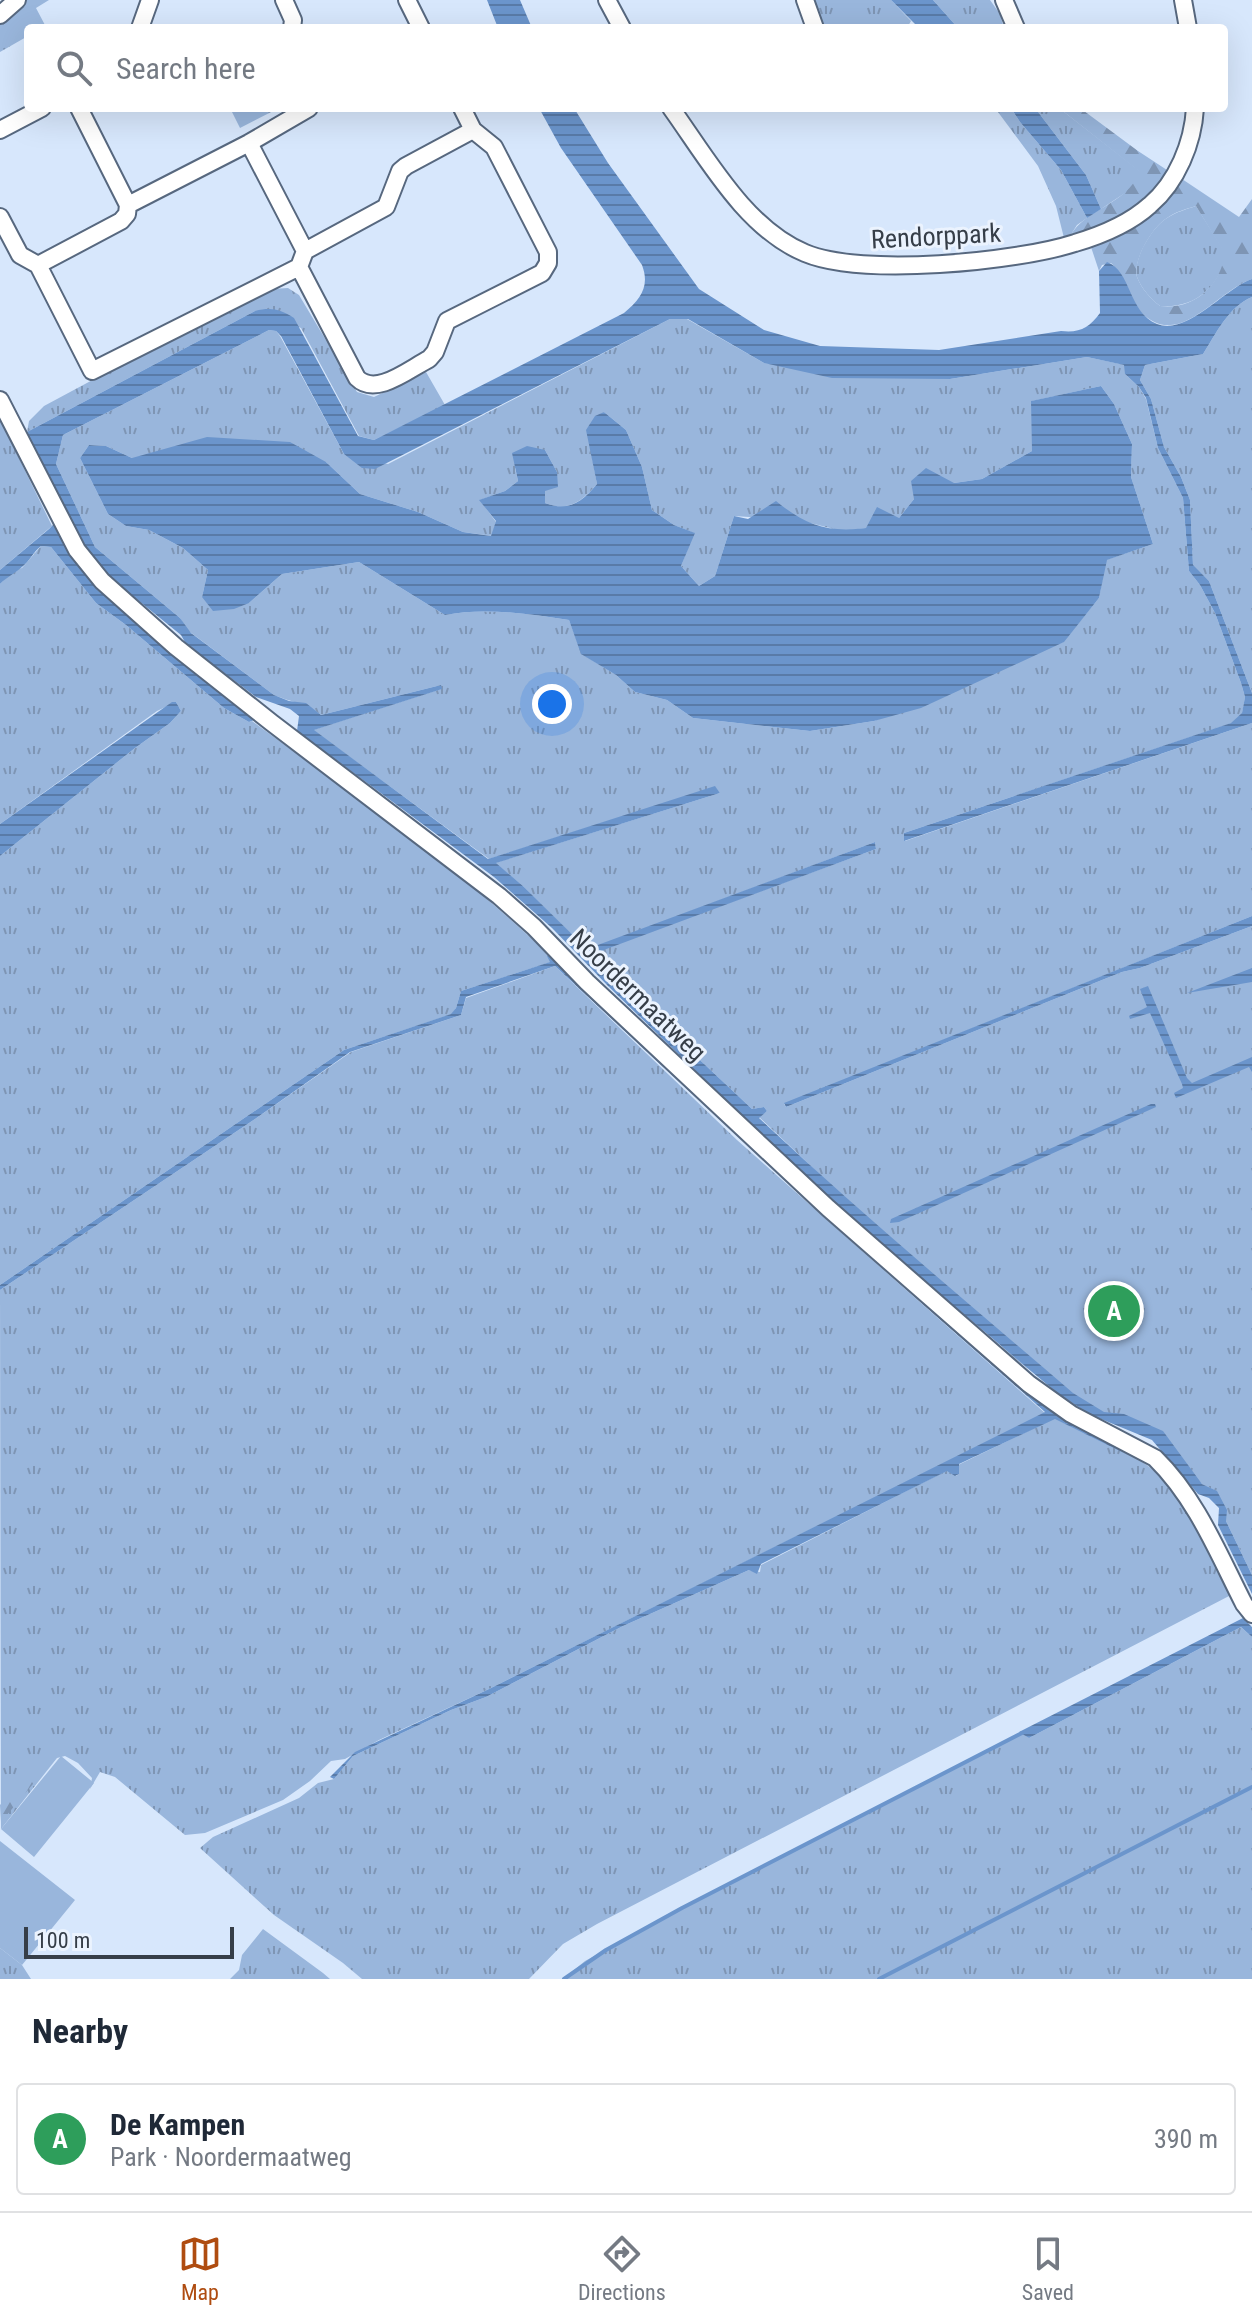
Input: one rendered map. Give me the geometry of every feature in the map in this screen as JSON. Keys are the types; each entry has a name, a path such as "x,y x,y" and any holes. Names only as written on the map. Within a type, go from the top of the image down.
{"street":[{"path":"0,15 17,0"},
{"path":"141,24 150,0"},
{"path":"284,0 292,14 292,24"},
{"path":"407,0 419,24"},
{"path":"607,0 620,24"},
{"path":"805,0 814,24"},
{"path":"1004,0 1014,24"},
{"path":"1183,0 1187,24"},
{"path":"0,130 34,112"},
{"path":"38,265 121,221 127,214 128,205 81,112"},
{"path":"128,205 302,112"},
{"path":"249,143 357,378 377,386 429,359 435,352 447,321 542,273 548,263 548,252 494,147 473,130 464,112"},
{"name":"Rendorppark","path":"674,112 742,206 771,235 805,253 858,265 933,263 1017,255 1073,244 1116,228 1150,206 1176,173 1188,145 1194,112"},
{"path":"0,217 20,255 38,265 92,371 302,259 386,207 400,171 473,130"},
{"name":"Noordermaatweg","path":"0,400 77,550 102,581 176,647 499,896 828,1208 1029,1384 1071,1414 1155,1458 1166,1468 1199,1515 1252,1614"}],"green space":[{"path":"25,0 49,0 36,8 44,24 24,24 24,38 0,52 0,22"},
{"path":"814,0 891,0 911,21 909,24 822,24"},
{"path":"933,0 990,0 1003,24 954,24"},
{"path":"232,112 271,112 240,128"},
{"path":"998,112 1014,112 1061,170 1087,218 1077,225 1070,236 1064,238 1056,206 1038,166"},
{"path":"1038,112 1064,112 1141,172 1134,187 1101,209 1086,175"},
{"path":"1064,112 1085,112 1167,170 1149,195 1138,204 1099,226 1070,236 1077,226 1125,192 1140,172"},
{"path":"1182,179 1239,217 1252,199 1252,279 1194,316 1180,323 1165,325 1151,320 1136,306 1111,263 1102,265 1099,271 1091,247 1143,221","holes":["1196,206 1225,254 1218,276 1211,286 1184,304 1160,306 1137,277 1141,253 1156,228 1174,214"]},
{"path":"1196,206 1226,254 1223,266 1204,294 1184,304 1160,306 1137,277 1141,253 1161,222"},
{"path":"288,288 299,295 357,392 374,397 426,372 445,405 374,440 359,436 301,328 255,311 27,432 29,421 44,406 167,340 272,289"},
{"path":"1252,297 1252,693 1209,581 1193,566 1190,500 1164,447 1151,399 1140,380 1145,365 1203,354 1229,314"},
{"path":"670,319 687,319 764,363 950,379 1087,357 1125,365 1125,374 1146,399 1158,448 1183,498 1189,571 1215,613 1241,683 1245,697 1242,714 1232,723 904,833 905,841 1252,723 1252,916 784,1104 786,1107 1122,972 1252,926 1252,1575 1226,1521 1216,1491 1202,1484 1148,1434 1050,1386 1014,1358 759,1117 767,1111 764,1107 752,1109 618,983 592,953 876,849 875,842 587,950 523,886 495,863 720,793 715,787 489,859 313,730 441,689 441,685 321,715 304,705 274,695 186,629 180,618 95,547 56,464 63,435 269,330 276,331 280,336 344,454 388,464","holes":["1101,386 1114,404 1132,444 1131,477 1153,544 1106,560 1099,598 1063,642 874,721 810,731 693,718 667,700 635,692 616,675 582,654 569,620 491,611 445,615 359,562 282,574 249,603 202,597 208,570 183,548 149,530 126,526 108,514 80,458 89,445 106,446 132,458 326,462 360,494 418,512 463,532 492,536 496,522 480,500 505,491 518,481 515,468 545,450 557,472 544,491 545,503 553,506 574,504 597,484 587,430 604,412 626,430 642,467 652,510 674,525 694,533 681,566 699,586 715,576 734,516 798,520 842,531 866,528 899,518 914,499 954,483 982,479 1032,451 1032,401"]},
{"path":"0,419 52,526 0,570"},
{"path":"41,546 51,547 96,603 224,708 252,721 442,862 549,955 551,962 461,991 452,1014 344,1050 0,1285 0,856 170,723 181,711 176,702 157,711 0,824 0,584 14,570 22,568"},
{"path":"555,966 737,1140 1045,1413 489,1689 345,1759 331,1761 283,1800 205,1833 185,1835 115,1777 100,1772 90,1789 92,1778 78,1763 65,1756 57,1758 1,1829 0,1290 351,1052 461,1015 466,998"},
{"path":"1055,1418 1131,1455 1166,1483 1189,1512 1231,1595 597,1924 563,1944 529,1979 362,1979 274,1915 200,1848 213,1837 299,1798 318,1783 334,1779 353,1756 486,1697 623,1626 749,1570 760,1572 761,1565 948,1470 956,1476 959,1474 958,1465"},
{"path":"1241,1627 1252,1637 1252,1979 563,1979 585,1961 684,1907 1022,1733 1029,1738"},
{"path":"61,1756 94,1783 34,1857 1,1829"},
{"path":"30,1772 38,1778 1,1822 0,1805"},
{"path":"0,1841 75,1900 22,1965 0,1948"},
{"path":"263,1929 330,1979 230,1979 239,1970 242,1955"},
{"path":"0,1948 22,1965 31,1979 0,1979"}],"shaded area":[{"path":"487,0 520,0 530,24 496,24"},
{"path":"891,0 933,0 954,24 915,24"},
{"path":"541,112 576,112 608,163 699,289 764,330 820,346 939,350 1079,330 1088,326 1100,313 1099,271 1107,262 1121,273 1140,310 1157,324 1169,326 1193,317 1252,279 1252,297 1229,314 1203,354 1145,365 1140,380 1151,399 1164,447 1190,500 1193,565 1209,581 1252,693 1252,723 904,841 904,833 1231,723 1242,713 1245,697 1215,613 1189,571 1183,498 1158,448 1146,398 1125,374 1124,365 1087,357 950,379 832,378 764,363 688,319 670,319 375,469 362,468 344,454 281,336 269,330 63,435 56,464 95,547 180,618 191,633 274,695 306,703 321,715 441,685 442,689 314,730 488,859 715,786 720,793 496,863 587,949 875,842 876,849 593,954 618,983 752,1109 764,1107 767,1111 759,1118 797,1153 1073,1393 1104,1412 1124,1414 1163,1431 1202,1484 1217,1491 1227,1510 1226,1521 1252,1575 1252,1594 1218,1525 1219,1508 1209,1498 1198,1494 1152,1440 1089,1414 1056,1392 799,1171 552,928 494,877 297,731 299,716 290,709 256,697 186,644 181,635 113,580 92,558 34,450 27,432 255,311 275,310 294,318 358,436 374,440 624,313 642,292 645,279 642,265 561,148"},
{"path":"1014,112 1038,112 1086,175 1101,209 1087,218 1061,170"},
{"path":"1101,386 1114,404 1132,444 1131,477 1153,544 1107,560 1099,598 1064,642 921,708 874,721 810,731 693,718 667,700 635,692 616,675 581,654 569,620 491,611 445,615 359,562 282,574 249,603 234,609 213,611 202,597 208,570 183,548 149,530 126,526 108,514 80,458 89,445 106,446 132,458 207,437 290,442 326,462 360,494 418,512 463,532 491,536 496,521 479,500 505,491 518,481 512,453 527,446 545,450 557,472 558,487 545,491 545,503 554,506 574,504 597,484 586,430 595,416 604,412 626,430 642,467 652,510 674,525 695,533 681,566 699,586 715,576 734,516 748,519 776,501 797,516 828,528 866,528 877,507 899,518 914,499 911,481 926,468 954,483 982,479 1032,451 1031,401"},
{"path":"52,517 74,558 93,583 190,670 254,720 249,722 224,708 96,603 51,547 41,546 25,565 0,584 0,570 53,525"},
{"path":"176,702 181,711 170,723 0,856 0,824"},
{"path":"1252,916 1252,926 1122,972 786,1107 784,1103"},
{"path":"551,954 1033,1396 1060,1416 1128,1455 1055,1419 959,1464 959,1474 955,1476 947,1471 761,1564 757,1574 749,1570 623,1626 486,1697 353,1756 334,1779 330,1777 355,1752 489,1689 1045,1412 821,1214 555,966 466,997 461,1015 350,1052 0,1290 0,1285 344,1050 451,1014 461,991 550,962 547,956"},
{"path":"1252,968 1252,982 1187,993"},
{"path":"1148,986 1187,1078 1192,1083 1252,1057 1252,1072 1249,1067 1176,1098 1174,1093 1183,1088 1182,1084 1150,1013 1130,1019 1129,1016 1147,1007 1140,989"},
{"path":"1151,1104 1156,1107 899,1222 890,1223 891,1219"},
{"path":"1243,1618 1252,1627 1252,1637 1241,1627 1029,1738 1019,1732"}],"waterway":[{"path":"564,1979 606,1950 682,1908 1022,1733"},
{"path":"879,1979 1252,1787"}],"place":[{"name":"De Kampen","path":"1114,1311"}]}
